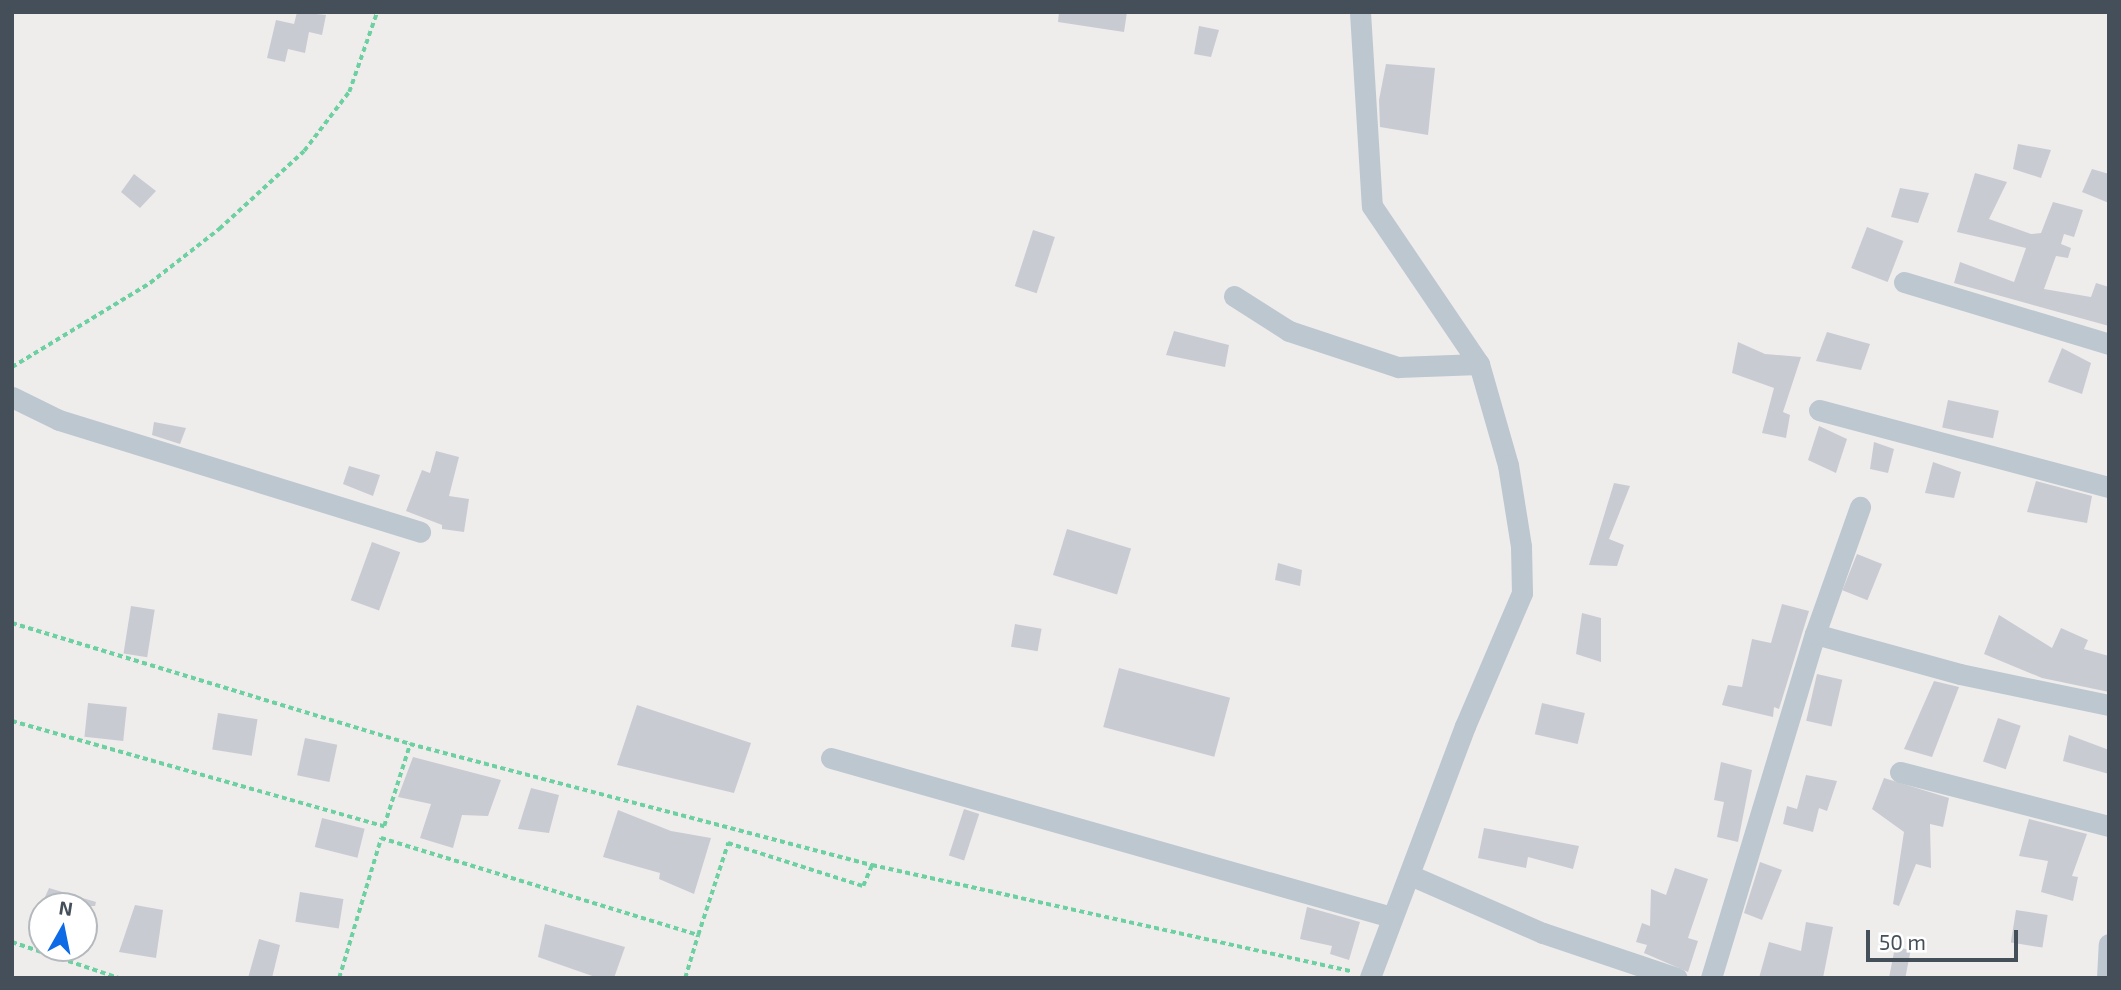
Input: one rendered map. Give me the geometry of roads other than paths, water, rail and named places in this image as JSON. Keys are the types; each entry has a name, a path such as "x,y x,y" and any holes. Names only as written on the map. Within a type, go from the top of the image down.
{"street":[{"path":"1360,12 1372,206 1479,364 1508,466 1521,546 1522,593 1465,726 1370,977"},
{"path":"1904,282 2109,344"},
{"path":"1234,296 1289,331 1398,367 1479,364"},
{"path":"12,397 59,420 420,532"},
{"path":"1819,410 2109,487"},
{"path":"1711,978 1815,634 1860,507"},
{"path":"1815,634 1960,674 2109,705"},
{"path":"831,758 1391,917"},
{"path":"1900,772 2109,826"},
{"path":"1410,875 1543,933 1677,978"},
{"path":"2107,978 2109,944"}]}
